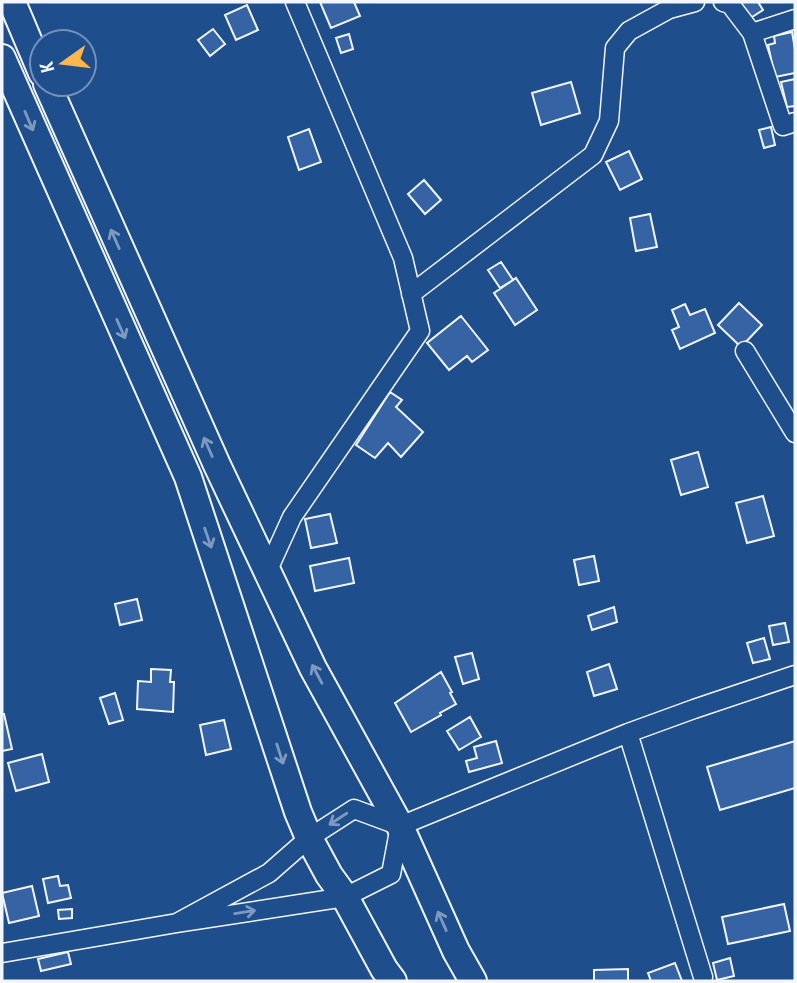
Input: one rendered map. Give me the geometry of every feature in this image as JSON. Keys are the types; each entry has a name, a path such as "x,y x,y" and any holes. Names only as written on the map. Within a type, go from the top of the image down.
{"highway":[{"path":"12,2 28,40"},
{"path":"2,58 188,477 309,838 393,981"},
{"path":"53,98 216,465 313,668 400,827 456,951 473,981"}],"street":[{"path":"267,572 292,517 420,331 403,258 295,2"},
{"path":"411,294 593,155 608,121 615,48 629,31 658,8 669,9 695,2"},
{"path":"723,2 730,4 752,33 783,126 795,122"},
{"path":"752,33 795,19"},
{"path":"745,351 795,433"},
{"path":"177,923 269,873 309,838 354,808 400,827 628,733 795,674"},
{"path":"628,733 703,978"},
{"path":"2,953 345,897 391,874 400,827"}],"building":[{"path":"320,2 354,2 360,16 331,28"},
{"path":"737,2 758,2 763,10 749,19"},
{"path":"247,5 258,30 236,40 225,15"},
{"path":"213,29 225,44 210,56 198,40"},
{"path":"792,32 795,73 775,77 768,45 775,43 774,36"},
{"path":"349,34 353,49 341,53 336,38"},
{"path":"795,79 795,106 787,107 781,82"},
{"path":"571,82 580,113 541,125 532,93"},
{"path":"771,127 775,145 764,148 759,130"},
{"path":"309,129 321,162 299,170 288,137"},
{"path":"629,151 642,179 620,190 606,162"},
{"path":"424,180 441,200 425,214 408,194"},
{"path":"650,214 657,247 636,251 630,218"},
{"path":"501,262 513,280 500,288 488,270"},
{"path":"516,278 537,310 515,325 494,293"},
{"path":"739,303 762,325 741,347 718,325"},
{"path":"685,304 690,315 705,309 715,333 680,349 672,330 679,327 672,310"},
{"path":"461,316 488,350 472,362 467,356 449,370 427,343"},
{"path":"390,392 402,400 396,407 423,432 401,457 388,443 375,458 356,445"},
{"path":"698,452 708,487 681,495 671,460"},
{"path":"763,496 774,536 747,543 736,503"},
{"path":"330,514 337,543 311,548 305,519"},
{"path":"594,556 599,581 579,585 574,560"},
{"path":"349,558 354,583 315,591 310,566"},
{"path":"137,599 142,620 120,625 115,604"},
{"path":"614,607 617,622 592,630 588,616"},
{"path":"785,623 789,642 773,645 769,626"},
{"path":"764,638 770,659 753,663 747,643"},
{"path":"472,653 479,679 463,684 455,657"},
{"path":"609,664 617,689 594,696 587,672"},
{"path":"151,669 171,670 170,682 174,682 173,712 137,709 138,681 151,682"},
{"path":"441,672 456,704 411,732 395,703"},
{"path":"115,693 123,720 109,724 100,698"},
{"path":"2,714 12,749 2,751"},
{"path":"470,717 481,737 459,750 447,731"},
{"path":"224,720 231,749 206,755 200,725"},
{"path":"496,741 502,763 469,772 466,761 477,758 474,747"},
{"path":"795,741 795,788 720,810 707,767"},
{"path":"42,754 49,782 16,791 8,763"},
{"path":"58,876 60,886 68,885 71,898 48,903 43,879"},
{"path":"32,886 39,916 9,923 2,893"},
{"path":"784,904 790,931 728,944 722,917"},
{"path":"72,909 72,918 59,919 58,910"},
{"path":"68,952 71,964 41,971 38,959"},
{"path":"730,958 734,976 717,980 713,963"},
{"path":"675,963 682,981 651,981 648,973"},
{"path":"628,969 628,981 594,981 594,970"}]}
